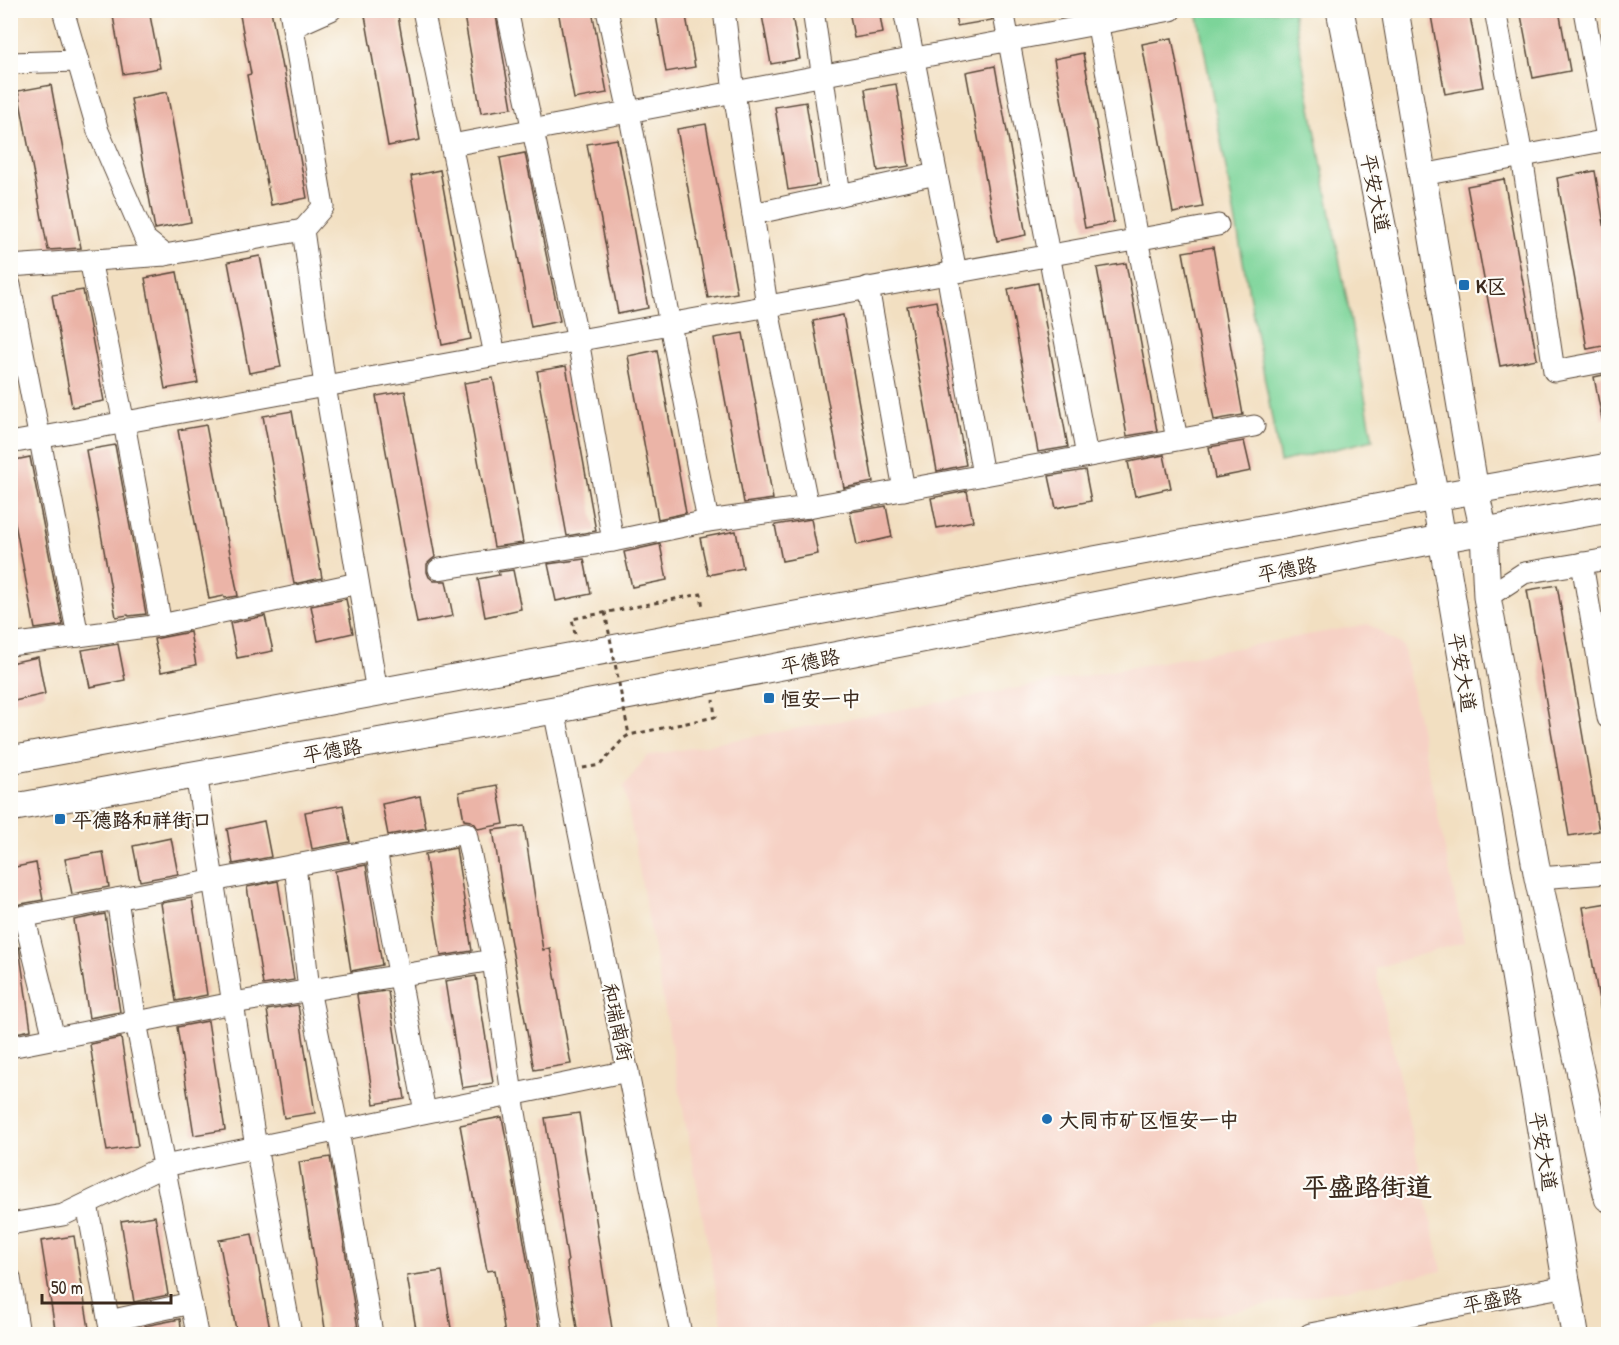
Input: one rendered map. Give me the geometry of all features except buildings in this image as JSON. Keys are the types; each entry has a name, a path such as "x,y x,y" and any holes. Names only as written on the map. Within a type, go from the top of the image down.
{"main road":[{"name":"平安大道","path":"1340,10 1435,497 1440,539 1575,1335"},
{"name":"平安大道","path":"1395,10 1475,491 1484,531 1487,597 1538,878 1608,1198"},
{"path":"10,760 1608,467"},
{"name":"平德路","path":"10,808 554,710 1440,539 1608,509"}],"street":[{"path":"63,10 98,131 145,239 165,255"},
{"path":"10,266 165,255 303,230 322,207 291,19 331,10"},
{"path":"423,10 495,355"},
{"path":"507,10 578,340 613,541"},
{"path":"606,10 629,112 708,521"},
{"path":"724,10 734,92 767,305 808,507"},
{"path":"813,10 840,195"},
{"path":"904,10 936,174 983,475"},
{"path":"1003,10 1087,456"},
{"path":"452,144 1009,41 1096,17 1171,10"},
{"path":"1495,10 1522,156 1554,371 1608,361"},
{"path":"1422,175 1608,142 1584,10"},
{"path":"1096,17 1137,239 1178,440"},
{"path":"10,63 78,61"},
{"path":"753,214 936,174"},
{"path":"10,443 1218,225"},
{"path":"303,230 325,386 377,692"},
{"path":"90,260 124,423 161,625"},
{"path":"10,285 78,636"},
{"path":"868,287 904,490"},
{"path":"439,569 613,541 708,521 808,507 1254,426"},
{"path":"1487,597 1524,573 1608,559"},
{"path":"1582,563 1608,718"},
{"path":"10,645 161,625 358,584"},
{"name":"和瑞南街","path":"554,710 681,1335"},
{"path":"196,774 256,1147 291,1335"},
{"path":"54,1038 17,918 466,833 493,960 512,1095 554,1335"},
{"path":"376,850 425,1113"},
{"path":"295,865 309,990 339,1130 372,1335"},
{"path":"1538,878 1608,873"},
{"path":"117,899 136,1022 197,1335"},
{"path":"10,1047 233,1003 493,960"},
{"path":"10,1224 63,1215 164,1166 628,1071"},
{"path":"87,1204 110,1328 191,1303"},
{"path":"10,1278 19,1335"},
{"name":"平盛路","path":"1310,1335 1567,1286"}],"path":[{"path":"572,619 701,594"},
{"path":"605,612 629,735"},
{"path":"600,765 629,735 715,717"}],"shaded area":[{"name":"大同市矿区恒安一中","path":"1368,624 1403,646 1464,942 1375,968 1442,1271 1116,1334 724,1334 624,786 647,756"}],"green space":[{"path":"1197,11 1293,11 1373,440 1280,462"}],"place":[{"name":"K区","path":"1464,285"},
{"name":"恒安一中","path":"769,698"},
{"name":"平德路和祥街口","path":"60,819"},
{"name":"大同市矿区恒安一中","path":"1047,1119"}],"district":[{"name":"平盛路街道","path":"1367,1186"}]}
